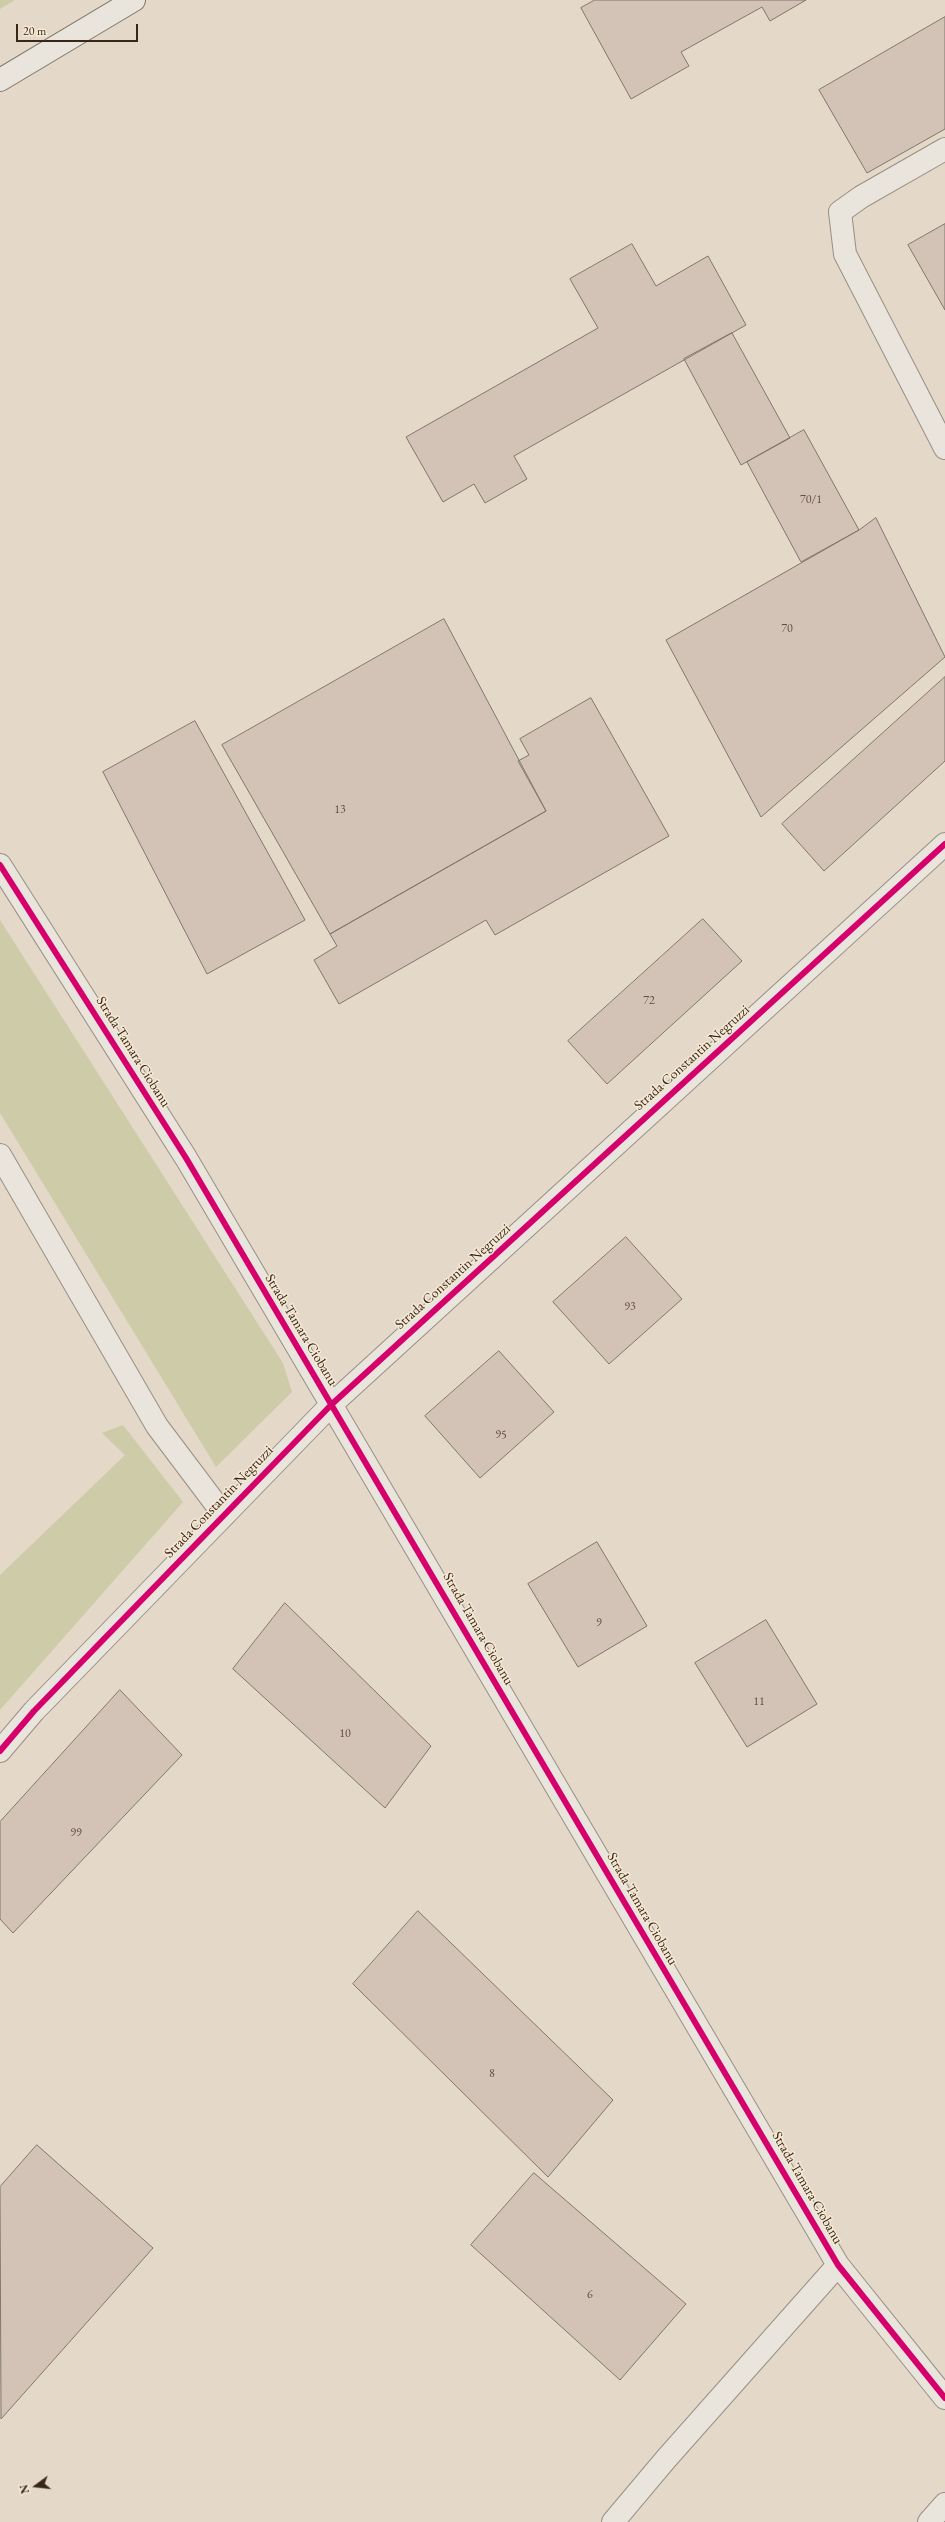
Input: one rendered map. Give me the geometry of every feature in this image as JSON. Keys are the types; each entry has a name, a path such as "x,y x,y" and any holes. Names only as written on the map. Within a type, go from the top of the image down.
{"street":[{"path":"0,80 134,0"},
{"path":"945,149 860,197 840,212 845,254 945,448"},
{"name":"Strada Constantin Negruzzi","path":"0,1751 39,1706 332,1404 945,844"},
{"name":"Strada Tamara Ciobanu","path":"0,865 186,1158 838,2265 945,2398"},
{"path":"0,1155 157,1426 224,1515"},
{"path":"613,2522 666,2459 838,2265"},
{"path":"929,2522 945,2504"}],"shaded area":[{"path":"0,0 15,0 0,9"},
{"path":"0,920 283,1363 292,1392 216,1467 0,1113"},
{"path":"123,1425 183,1502 0,1710 0,1575 125,1455 102,1433"}],"building":[{"path":"595,0 806,0 770,21 762,7 681,52 689,66 631,99 581,8"},
{"path":"945,17 945,129 867,173 819,90"},
{"path":"945,224 945,310 908,245"},
{"path":"632,244 656,286 708,256 746,325 514,456 527,479 485,503 474,484 443,502 406,437 598,328 570,279"},
{"path":"732,333 790,438 741,465 684,359"},
{"path":"804,430 859,530 801,562 747,462"},
{"path":"876,518 945,657 761,817 666,640 859,530"},
{"path":"444,619 546,811 330,934 222,745"},
{"path":"945,677 945,761 824,871 782,824"},
{"path":"591,698 669,836 495,935 486,920 339,1004 314,960 337,946 330,934 546,811 518,761 529,755 520,739"},
{"path":"195,721 305,920 207,974 103,772"},
{"path":"703,919 742,961 607,1084 568,1041"},
{"path":"626,1237 682,1299 609,1364 553,1302"},
{"path":"499,1351 554,1412 480,1478 425,1416"},
{"path":"597,1542 647,1626 578,1667 528,1584"},
{"path":"285,1603 431,1746 385,1808 233,1669"},
{"path":"766,1620 817,1704 747,1747 695,1663"},
{"path":"120,1690 182,1755 13,1933 0,1919 0,1822"},
{"path":"418,1911 613,2100 548,2177 353,1984"},
{"path":"37,2145 153,2248 1,2419 0,2187"},
{"path":"534,2173 686,2304 620,2380 471,2245"}],"cycle path":[{"path":"0,1751 34,1711 332,1404 945,844"},
{"path":"0,865 186,1158 838,2265 945,2398"}]}
